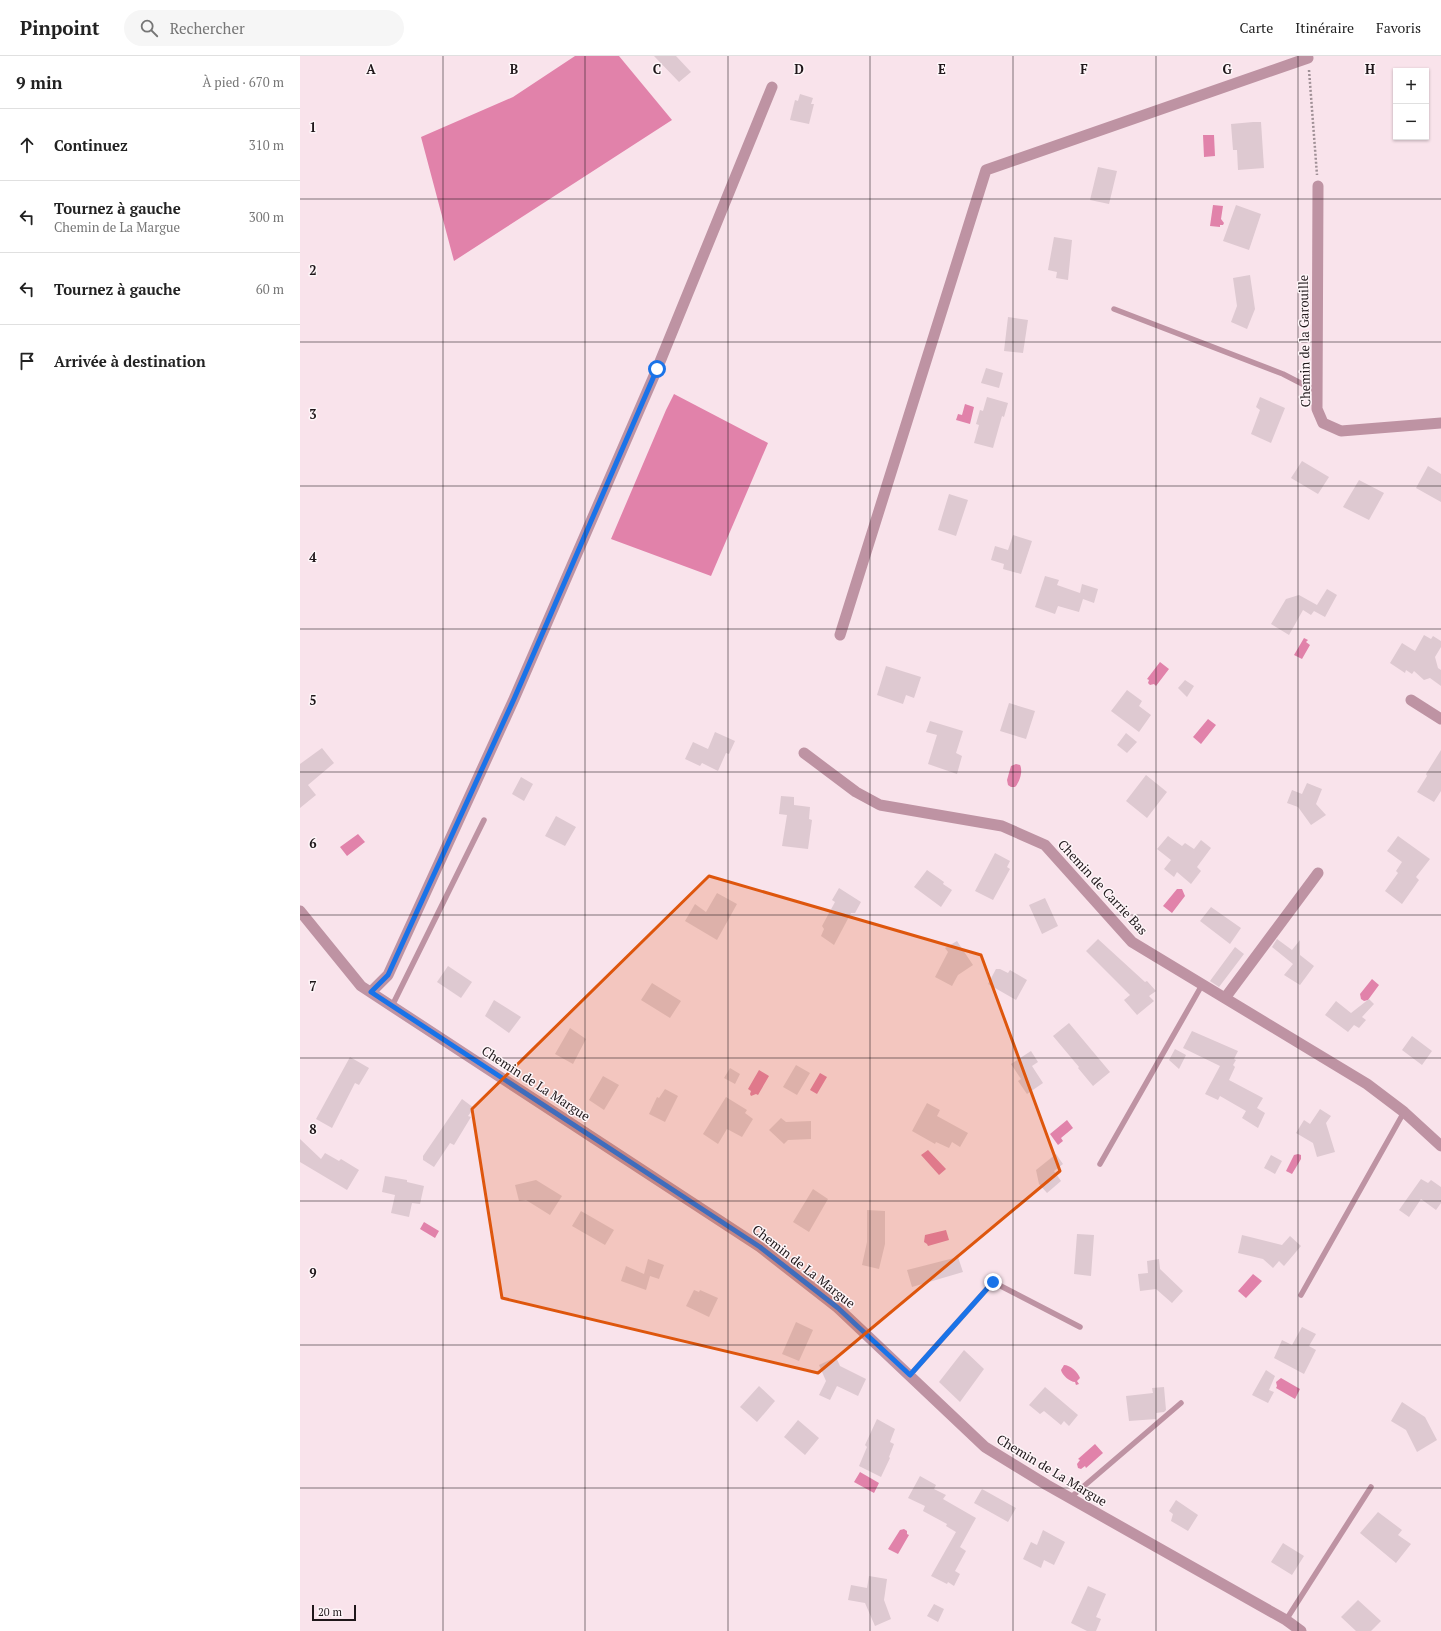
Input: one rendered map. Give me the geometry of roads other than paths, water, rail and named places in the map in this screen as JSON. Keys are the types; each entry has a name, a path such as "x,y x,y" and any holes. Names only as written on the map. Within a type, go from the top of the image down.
{"street":[{"path":"840,635 986,170 1308,58"},
{"path":"371,992 388,975 514,699 657,369 772,87"},
{"name":"Chemin de la Garouille","path":"1318,186 1316,391 1317,409 1323,423 1341,431 1441,423"},
{"path":"1411,700 1441,719"},
{"name":"Chemin de Carrie Bas","path":"804,753 856,792 880,805 1002,826 1046,845 1132,942 1367,1084 1404,1112 1441,1146"},
{"path":"1225,998 1318,873"},
{"name":"Chemin de La Margue","path":"300,910 362,986 760,1247 838,1308 985,1447 1070,1498 1286,1620 1301,1631"}],"lane":[{"path":"1114,309 1282,374 1316,391"},
{"path":"392,1006 484,820"},
{"path":"1100,1164 1202,985"},
{"path":"1301,1295 1404,1112"},
{"path":"910,1375 993,1282 1080,1326"},
{"path":"1070,1498 1181,1403"},
{"path":"1286,1620 1371,1487"}]}
